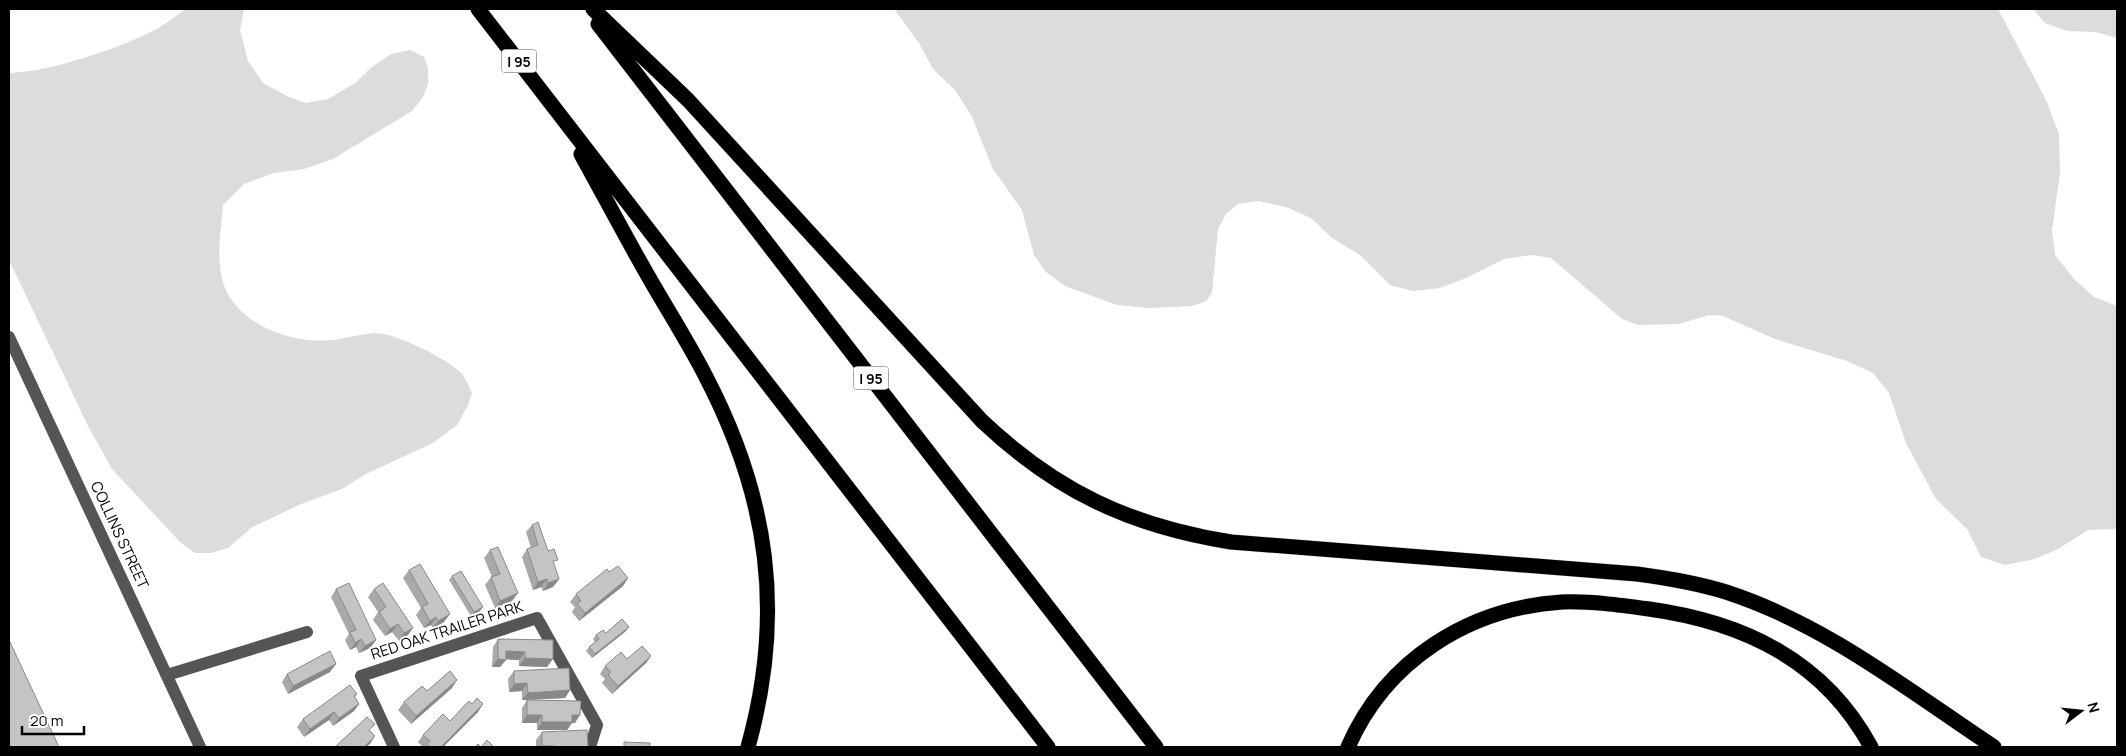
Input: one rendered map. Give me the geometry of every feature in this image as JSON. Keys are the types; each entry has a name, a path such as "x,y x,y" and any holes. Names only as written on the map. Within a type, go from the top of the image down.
{"highway":[{"name":"I 95","path":"478,9 1048,747"},
{"name":"I 95","path":"586,9 1156,747"},
{"path":"593,9 688,100 982,421 1001,439 1038,468 1094,502 1152,525 1177,532 1231,542 1637,574 1726,592 1771,610 1836,642 1994,747"},
{"path":"559,114 643,268 706,376 732,435 753,496 763,540 768,582 769,619 763,683 748,747"},
{"path":"1348,747 1359,724 1379,694 1414,659 1439,640 1473,622 1508,610 1563,602 1621,605 1681,614 1762,641 1798,662 1827,686 1850,714 1871,747"}],"street":[{"name":"COLLINS STREET","path":"9,337 200,747"},
{"name":"RED OAK TRAILER PARK","path":"394,747 361,676 537,618 597,725 590,747"},
{"path":"167,675 307,632"}],"shaded area":[{"path":"186,9 244,9 240,30 248,61 263,83 287,96 306,103 328,99 355,83 372,67 391,54 410,50 424,57 428,69 428,84 423,97 412,111 333,159 304,169 274,173 244,184 223,205 220,268 225,288 233,301 243,313 270,330 301,339 316,340 378,333 392,336 425,350 454,367 464,377 472,393 457,425 433,443 366,474 342,489 301,504 251,528 228,548 211,553 195,553 180,542 112,469 88,426 9,260 9,73 26,72 64,64 105,51 157,29"},
{"path":"894,9 1998,9 2046,100 2059,134 2060,173 2052,230 2055,255 2075,280 2094,297 2117,306 2117,529 2088,530 2058,549 2035,559 2005,565 1981,557 1967,529 1936,499 1906,443 1889,393 1873,373 1847,361 1775,339 1723,316 1709,315 1679,324 1638,325 1622,319 1551,258 1532,255 1504,259 1466,278 1440,288 1413,291 1390,285 1360,255 1332,238 1311,218 1286,207 1258,201 1238,204 1226,214 1218,229 1212,293 1206,301 1192,306 1149,308 1117,305 1065,286 1046,272 1034,255 1022,210 993,169 972,117 955,90 933,69 919,43"},
{"path":"2033,9 2117,9 2117,38 2095,32 2067,31 2045,23"}],"building":[{"path":"538,522 548,551 554,549 558,560 553,561 559,579 548,583 547,579 538,582 527,549 538,545 532,525"},
{"path":"498,547 518,593 500,601 491,577 500,574 490,550"},
{"path":"420,564 450,614 438,621 436,617 430,621 422,607 428,604 409,570"},
{"path":"618,566 628,578 585,613 577,604 581,601 576,594 607,569 609,572"},
{"path":"461,571 483,607 474,612 452,576"},
{"path":"349,583 376,640 365,646 361,639 355,643 350,632 356,630 336,589"},
{"path":"383,583 413,628 404,633 398,624 390,629 379,612 386,607 374,589"},
{"path":"622,619 629,627 595,654 589,647 599,639 596,635 603,630 606,633"},
{"path":"498,639 553,640 553,659 525,658 525,652 506,651 506,660 498,659"},
{"path":"9,640 59,747 9,747"},
{"path":"642,646 651,656 618,686 608,675 611,672 605,666 621,652 627,659"},
{"path":"330,651 336,664 293,686 287,674"},
{"path":"569,668 570,690 528,693 527,683 514,684 514,671"},
{"path":"450,671 457,680 416,716 404,702 422,686 427,691"},
{"path":"350,685 357,694 354,696 359,704 339,718 334,712 310,729 303,719"},
{"path":"477,698 483,704 441,747 430,747 427,744 430,741 423,735 443,714 450,721 469,701 472,704"},
{"path":"527,700 581,701 580,715 572,715 572,722 542,722 542,715 527,715"},
{"path":"367,717 375,724 369,730 375,736 364,747 335,747"},
{"path":"587,730 588,747 542,746 542,732"},
{"path":"487,740 493,746 492,747 481,747"},
{"path":"624,742 650,743 650,747 624,747"}]}
